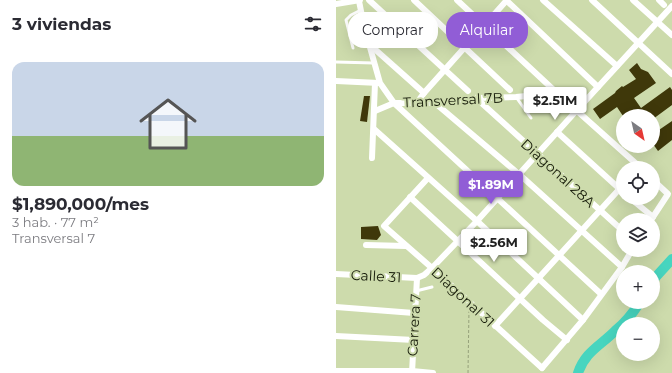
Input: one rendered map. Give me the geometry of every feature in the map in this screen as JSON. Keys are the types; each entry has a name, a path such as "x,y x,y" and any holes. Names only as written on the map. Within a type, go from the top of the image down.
{"street":[{"path":"336,4 360,0 361,10"},
{"path":"369,0 468,91"},
{"path":"414,0 446,29"},
{"path":"457,0 470,12"},
{"path":"496,12 506,0 598,87"},
{"path":"543,0 617,66"},
{"path":"592,0 672,74"},
{"path":"633,0 672,35"},
{"path":"659,0 664,5"},
{"path":"417,278 424,275 432,268 458,242 672,6"},
{"path":"371,48 378,83 374,111 372,158"},
{"path":"374,48 424,93"},
{"path":"416,104 464,48"},
{"path":"466,48 510,90"},
{"path":"509,48 632,161"},
{"path":"336,81 378,83 394,103 601,294"},
{"name":"Transversal 7B","path":"374,111 394,103 435,103 476,98 516,97 557,93"},
{"name":"Diagonal 28A","path":"476,98 616,225"},
{"path":"435,103 520,175 620,265"},
{"path":"374,129 477,221 583,320"},
{"path":"557,132 616,183"},
{"path":"428,178 410,197 520,299 567,340"},
{"path":"656,213 670,195 660,186"},
{"path":"495,326 581,230 616,194"},
{"name":"Diagonal 31","path":"410,197 384,226 432,268 542,371"},
{"path":"637,205 646,213"},
{"path":"366,245 406,246"},
{"name":"Calle 31","path":"336,274 417,278"},
{"path":"542,371 583,320 616,275"},
{"name":"Carrera 7","path":"412,372 417,278"},
{"path":"336,307 414,313"},
{"path":"336,336 414,340"},
{"path":"336,372 433,373"}],"lane":[{"path":"357,12 361,10"},
{"path":"348,18 346,20 348,28"},
{"path":"336,62 374,63"},
{"path":"516,97 531,118"},
{"path":"416,292 432,287"}],"path":[{"path":"468,373 469,302"}],"building":[{"path":"637,63 641,69 648,72 656,83 634,98 641,108 670,87 672,90 672,105 660,114 660,109 618,109 617,107 600,119 593,109 622,86 623,87 636,79 629,70"},
{"path":"364,96 370,96 367,122 360,121"},
{"path":"672,121 672,140 660,149 660,129"},
{"path":"378,226 381,235 377,240 361,239 361,227"}],"waterway":[{"path":"660,272 672,259"},
{"path":"578,373 589,354 622,325 635,309"}]}
